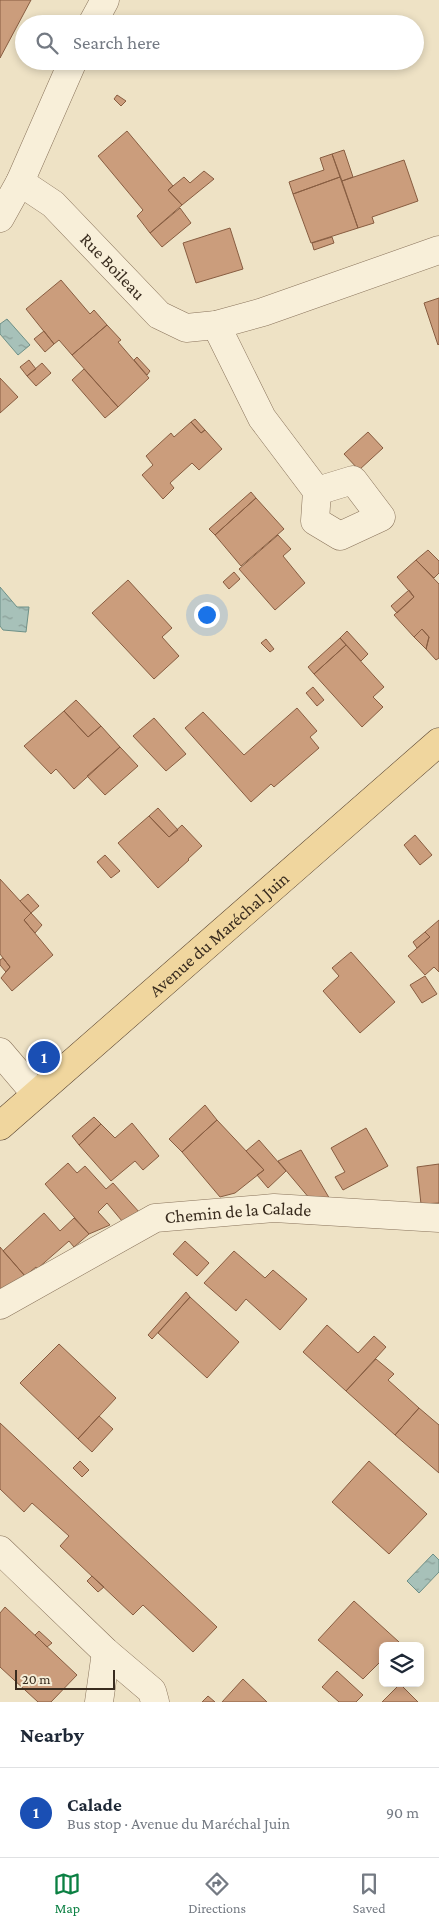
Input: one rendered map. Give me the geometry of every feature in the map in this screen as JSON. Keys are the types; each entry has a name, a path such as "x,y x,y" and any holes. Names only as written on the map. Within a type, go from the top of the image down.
{"main road":[{"name":"Avenue du Maréchal Juin","path":"0,1126 439,742"}],"street":[{"path":"96,15 104,0"},
{"path":"0,218 20,182 69,70"},
{"name":"Rue Boileau","path":"20,182 53,204 159,315 186,328 216,325 263,312 439,250"},
{"path":"216,325 262,418 318,491"},
{"path":"0,1052 36,1093"},
{"name":"Chemin de la Calade","path":"0,1305 155,1218 274,1208 439,1218"},
{"path":"0,1550 106,1652 152,1690 155,1702"},
{"path":"99,1702 106,1652"}],"water":[{"path":"7,319 30,345 18,355 0,334 0,324"},
{"path":"0,587 17,607 29,607 26,632 3,630 0,626"},
{"path":"433,1554 439,1560 439,1572 419,1593 407,1581"}],"building":[{"path":"0,0 31,0 23,15 15,15 15,30 0,58"},
{"path":"117,95 126,101 121,106 114,99"},
{"path":"127,131 173,186 168,190 182,205 150,233 137,216 143,210 98,156"},
{"path":"344,150 353,177 342,181 332,154"},
{"path":"332,154 340,177 293,194 289,182 324,170 320,158"},
{"path":"404,160 418,201 372,217 374,223 358,228 342,181"},
{"path":"204,171 214,179 182,205 168,190 184,177 190,183"},
{"path":"340,177 358,228 311,243 293,194"},
{"path":"180,208 191,223 162,247 150,233"},
{"path":"230,228 243,269 196,283 183,243"},
{"path":"332,237 334,243 314,250 312,243"},
{"path":"61,280 90,314 94,310 107,325 72,355 59,340 54,344 26,309"},
{"path":"439,298 439,344 438,345 424,303"},
{"path":"107,325 121,340 118,342 149,378 118,407 72,355"},
{"path":"44,331 54,344 45,352 34,339"},
{"path":"137,357 150,371 147,375 134,360"},
{"path":"29,360 36,369 27,376 20,367"},
{"path":"42,363 51,373 36,386 27,376"},
{"path":"84,369 118,407 105,418 72,380"},
{"path":"0,378 18,397 0,413"},
{"path":"195,419 205,430 201,433 191,422"},
{"path":"191,422 201,433 205,430 222,449 199,470 192,463 170,483 174,488 163,499 142,475 153,465 146,456 171,433 174,437"},
{"path":"368,432 383,448 359,470 344,454"},
{"path":"251,492 256,498 215,535 209,529"},
{"path":"256,498 284,529 241,566 215,535"},
{"path":"278,535 291,549 283,556 305,583 275,610 239,569"},
{"path":"428,550 439,561 439,573 434,578 416,560"},
{"path":"416,560 439,584 439,658 436,660 426,649 429,637 422,629 414,637 394,615 414,597 397,577"},
{"path":"234,572 240,579 229,589 223,582"},
{"path":"128,580 172,628 162,637 179,656 154,679 92,613"},
{"path":"409,590 414,597 397,613 391,606"},
{"path":"422,629 429,637 426,649 414,637"},
{"path":"347,631 368,654 361,661 340,638"},
{"path":"340,638 346,645 314,674 308,667"},
{"path":"266,639 274,649 270,652 261,643"},
{"path":"346,645 384,687 373,697 383,707 362,727 314,674"},
{"path":"313,687 324,700 317,706 306,693"},
{"path":"76,700 101,726 88,737 64,711"},
{"path":"297,708 317,731 310,737 319,748 274,787 271,784 251,802 185,728 203,712 244,755"},
{"path":"64,711 88,737 101,726 120,747 74,789 56,769 51,774 24,746"},
{"path":"154,718 186,754 166,771 133,736"},
{"path":"120,747 138,766 105,795 87,776"},
{"path":"158,808 178,830 169,837 149,816"},
{"path":"149,816 169,837 182,825 202,846 158,888 118,843"},
{"path":"415,835 432,855 420,865 404,845"},
{"path":"105,855 120,871 111,878 97,862"},
{"path":"0,879 31,913 24,920 53,955 12,991 1,978 10,967 0,954"},
{"path":"28,894 39,906 31,913 20,901"},
{"path":"31,913 42,925 35,933 24,920"},
{"path":"439,920 439,972 434,967 425,975 408,956 430,937 425,932"},
{"path":"425,932 430,937 417,948 413,942"},
{"path":"351,952 395,1002 360,1033 323,991 339,976 332,968"},
{"path":"3,958 10,967 6,972 0,965 0,960"},
{"path":"425,976 437,994 422,1003 410,985"},
{"path":"205,1105 217,1120 182,1152 169,1139"},
{"path":"94,1117 101,1124 79,1145 72,1136"},
{"path":"217,1120 264,1170 235,1193 220,1197 182,1152"},
{"path":"132,1123 159,1156 143,1170 135,1161 111,1181 79,1145 101,1124 115,1138"},
{"path":"366,1128 388,1166 343,1190 335,1177 345,1172 331,1148"},
{"path":"259,1140 286,1171 268,1188 257,1175 264,1170 246,1151"},
{"path":"301,1150 331,1201 310,1199 278,1161"},
{"path":"68,1163 77,1173 85,1166 106,1189 113,1183 140,1213 122,1221 107,1203 98,1212 110,1225 89,1234 45,1184"},
{"path":"439,1164 439,1203 421,1204 417,1167"},
{"path":"44,1213 60,1231 74,1218 89,1234 74,1247 69,1241 37,1269 36,1267 25,1276 3,1251"},
{"path":"185,1241 209,1263 197,1276 173,1254"},
{"path":"0,1247 25,1276 0,1298"},
{"path":"234,1251 265,1278 273,1270 307,1299 280,1330 246,1299 236,1311 204,1283"},
{"path":"186,1292 190,1297 152,1339 148,1335"},
{"path":"190,1297 239,1342 207,1378 158,1333"},
{"path":"327,1325 358,1353 374,1336 386,1347 346,1391 303,1352"},
{"path":"59,1344 116,1398 78,1439 20,1383"},
{"path":"376,1359 394,1374 388,1380 419,1408 395,1435 346,1391"},
{"path":"419,1408 439,1425 439,1473 395,1435"},
{"path":"99,1416 113,1429 92,1452 78,1439"},
{"path":"0,1423 217,1627 193,1652 143,1605 133,1615 60,1546 69,1536 32,1503 24,1512 0,1489"},
{"path":"80,1461 89,1470 82,1477 73,1468"},
{"path":"369,1461 427,1514 389,1554 332,1502"},
{"path":"92,1576 104,1587 98,1592 87,1581"},
{"path":"354,1601 399,1642 379,1642 379,1663 363,1679 318,1640"},
{"path":"5,1607 77,1675 51,1702 38,1702 0,1667 0,1613"},
{"path":"39,1631 52,1643 47,1647 35,1635"},
{"path":"337,1671 363,1695 356,1702 339,1702 322,1687"},
{"path":"243,1679 267,1702 222,1702"},
{"path":"397,1687 403,1687 418,1702 382,1702"},
{"path":"208,1696 215,1702 202,1702"}],"place":[{"name":"Calade","path":"44,1057"}]}
